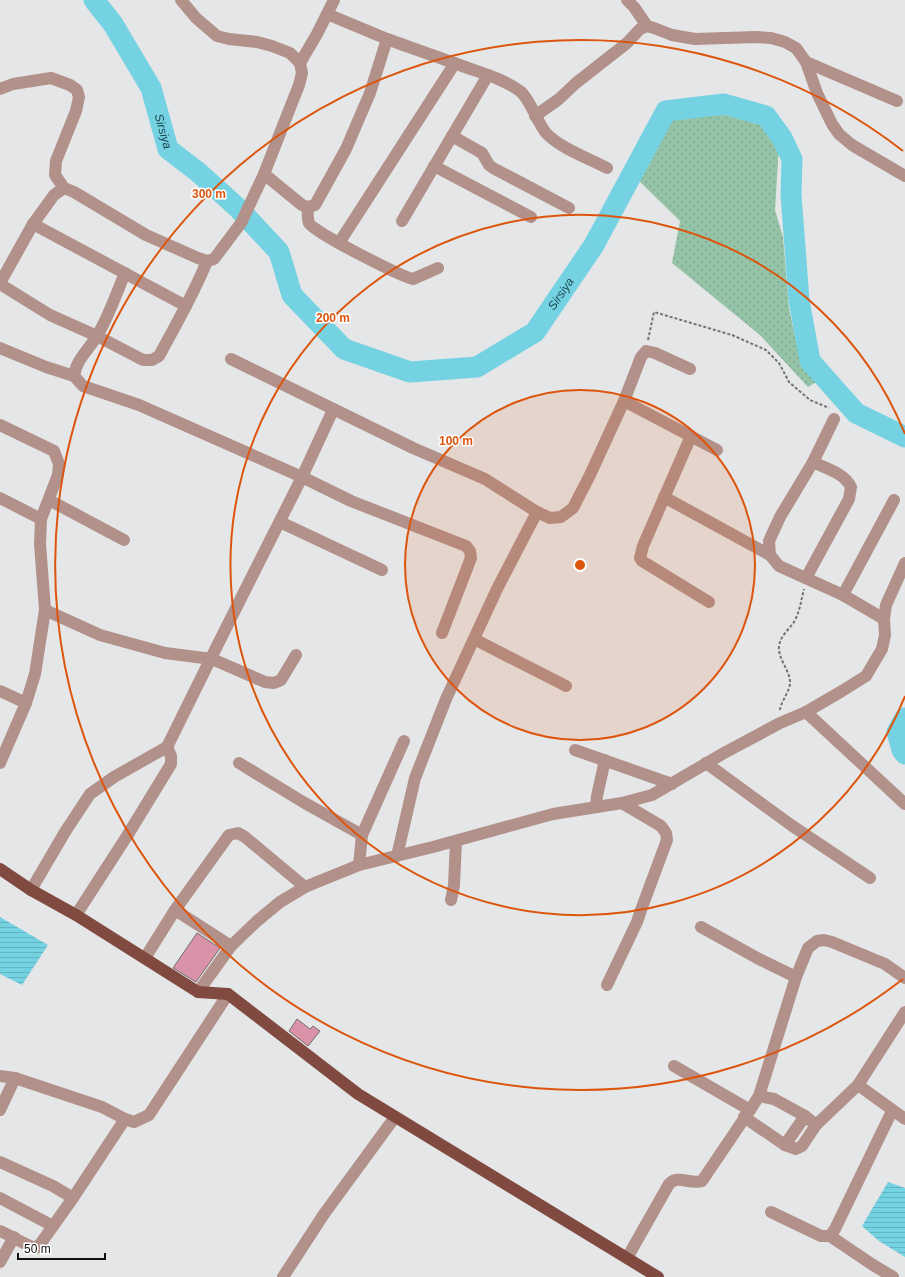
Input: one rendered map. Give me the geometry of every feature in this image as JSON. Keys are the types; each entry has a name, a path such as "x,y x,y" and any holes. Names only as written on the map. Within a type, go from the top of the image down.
{"main road":[{"path":"0,869 30,890 76,916 198,992 228,994 358,1094 658,1277"}],"street":[{"path":"0,88 13,84 51,78 70,85 76,90 79,97 76,111 56,162 55,175 64,188 74,192 146,235 198,258 207,261 214,259 241,223 300,85 302,73 300,63 290,53 257,42 217,36 196,18 181,0"},
{"path":"627,0 634,7 647,26"},
{"path":"300,63 329,5 387,39 488,75 522,92 547,134 561,145 607,168"},
{"path":"535,116 559,99 576,83 627,42 640,29 647,26 672,35 695,39 771,38 785,42 796,48 806,62 817,93 832,124 839,134 852,145 905,176"},
{"path":"261,178 302,205 308,207 315,205 346,149 370,93 387,39"},
{"path":"806,62 897,101"},
{"path":"339,243 455,63"},
{"path":"402,221 488,75"},
{"path":"0,78 13,84"},
{"path":"452,136 482,153 489,165 493,168 569,208"},
{"path":"434,166 532,217"},
{"path":"64,188 54,195 33,224 0,284 50,315 97,336 143,360 152,360 159,356 197,287 207,261"},
{"path":"308,207 309,223 314,228 339,243 409,278 417,278 438,268"},
{"path":"33,224 186,306"},
{"path":"74,376 78,362 97,336 105,320 124,273"},
{"path":"0,348 46,367 74,376 83,386 139,405 302,477 351,501 466,546 470,551 471,558 442,634"},
{"path":"231,360 413,448 485,479 537,512 550,518 561,517 573,508 624,401 641,357 646,351 655,353 690,369"},
{"path":"624,401 717,450"},
{"path":"30,890 90,794 114,777 167,748 280,522 333,410"},
{"path":"770,555 770,541 780,517 814,462 834,419"},
{"path":"0,425 54,452 59,464 58,476 41,519 40,544 45,610 35,674 26,703 0,763"},
{"path":"691,436 643,546 640,558 642,561 709,602"},
{"path":"806,578 849,499 851,487 848,481 842,476 814,462"},
{"path":"664,497 770,555 778,566 843,595 884,618"},
{"path":"0,498 41,519"},
{"path":"49,500 124,540"},
{"path":"843,595 894,500"},
{"path":"397,856 416,778 446,699 497,589 537,512"},
{"path":"280,522 382,570"},
{"path":"198,992 231,946 257,921 280,902 305,887 359,865 456,841 553,814 622,803 652,795 706,763 780,723 806,712 842,692 866,676 882,649 885,635 884,618 886,605 905,563"},
{"path":"45,610 100,635 165,653 212,659 265,682 274,683 281,680 296,655"},
{"path":"474,639 566,686"},
{"path":"0,691 26,703"},
{"path":"806,712 905,804"},
{"path":"359,865 362,835 404,741"},
{"path":"76,916 171,764 171,756 167,748"},
{"path":"575,750 672,784"},
{"path":"596,807 605,760"},
{"path":"238,763 362,835"},
{"path":"706,763 791,825 870,878"},
{"path":"607,985 637,922 667,840 666,832 661,826 622,803"},
{"path":"145,958 175,910 229,835 233,833 238,833 245,837 305,887"},
{"path":"451,900 454,885 456,841"},
{"path":"175,910 231,946"},
{"path":"701,927 759,959 796,977"},
{"path":"628,1258 669,1184 673,1180 677,1179 696,1182 702,1181 759,1096 796,977 808,948 818,941 824,940 832,942 885,964 905,978"},
{"path":"0,1076 15,1078 102,1107 134,1122 149,1115 228,994"},
{"path":"674,1066 747,1114 785,1145 796,1149 802,1146 816,1124 858,1085 905,1012"},
{"path":"0,1110 15,1078"},
{"path":"858,1085 892,1111 905,1118"},
{"path":"759,1096 774,1099 805,1116 816,1124"},
{"path":"830,1236 835,1229 892,1111"},
{"path":"785,1145 805,1116"},
{"path":"283,1277 324,1214 395,1117"},
{"path":"0,1231 14,1237 26,1245 36,1248 73,1198 125,1119"},
{"path":"0,1162 53,1186 73,1198"},
{"path":"0,1198 53,1226"},
{"path":"771,1212 820,1236 830,1236 893,1277"},
{"path":"0,1262 14,1237"}],"path":[{"path":"646,351 654,312 732,335 766,350 779,363 789,382 810,400 830,408 834,419"},
{"path":"780,723 780,709 790,685 790,680 780,655 780,642 800,610 806,578"}],"green space":[{"path":"690,100 734,106 765,126 779,145 775,210 783,237 789,308 796,341 818,381 808,387 760,335 672,263 680,221 634,176 639,151 667,109"}],"water":[{"path":"0,917 48,945 22,985 0,974"},
{"path":"888,1182 905,1188 905,1257 879,1241 862,1226"}],"building":[{"path":"197,933 220,948 196,982 173,968"},
{"path":"297,1019 310,1029 313,1026 320,1031 308,1046 289,1031"}],"waterway":[{"name":"Sirsiya","path":"94,0 113,24 151,88 168,149 198,172 239,209 279,252 292,295 344,349 410,372 477,367 535,332 594,245 666,111 724,104 766,116 782,138 792,159 791,195 799,300 810,361 856,413 905,437"},
{"name":"Sirsiya","path":"905,718 897,732 902,750 905,754"}]}
